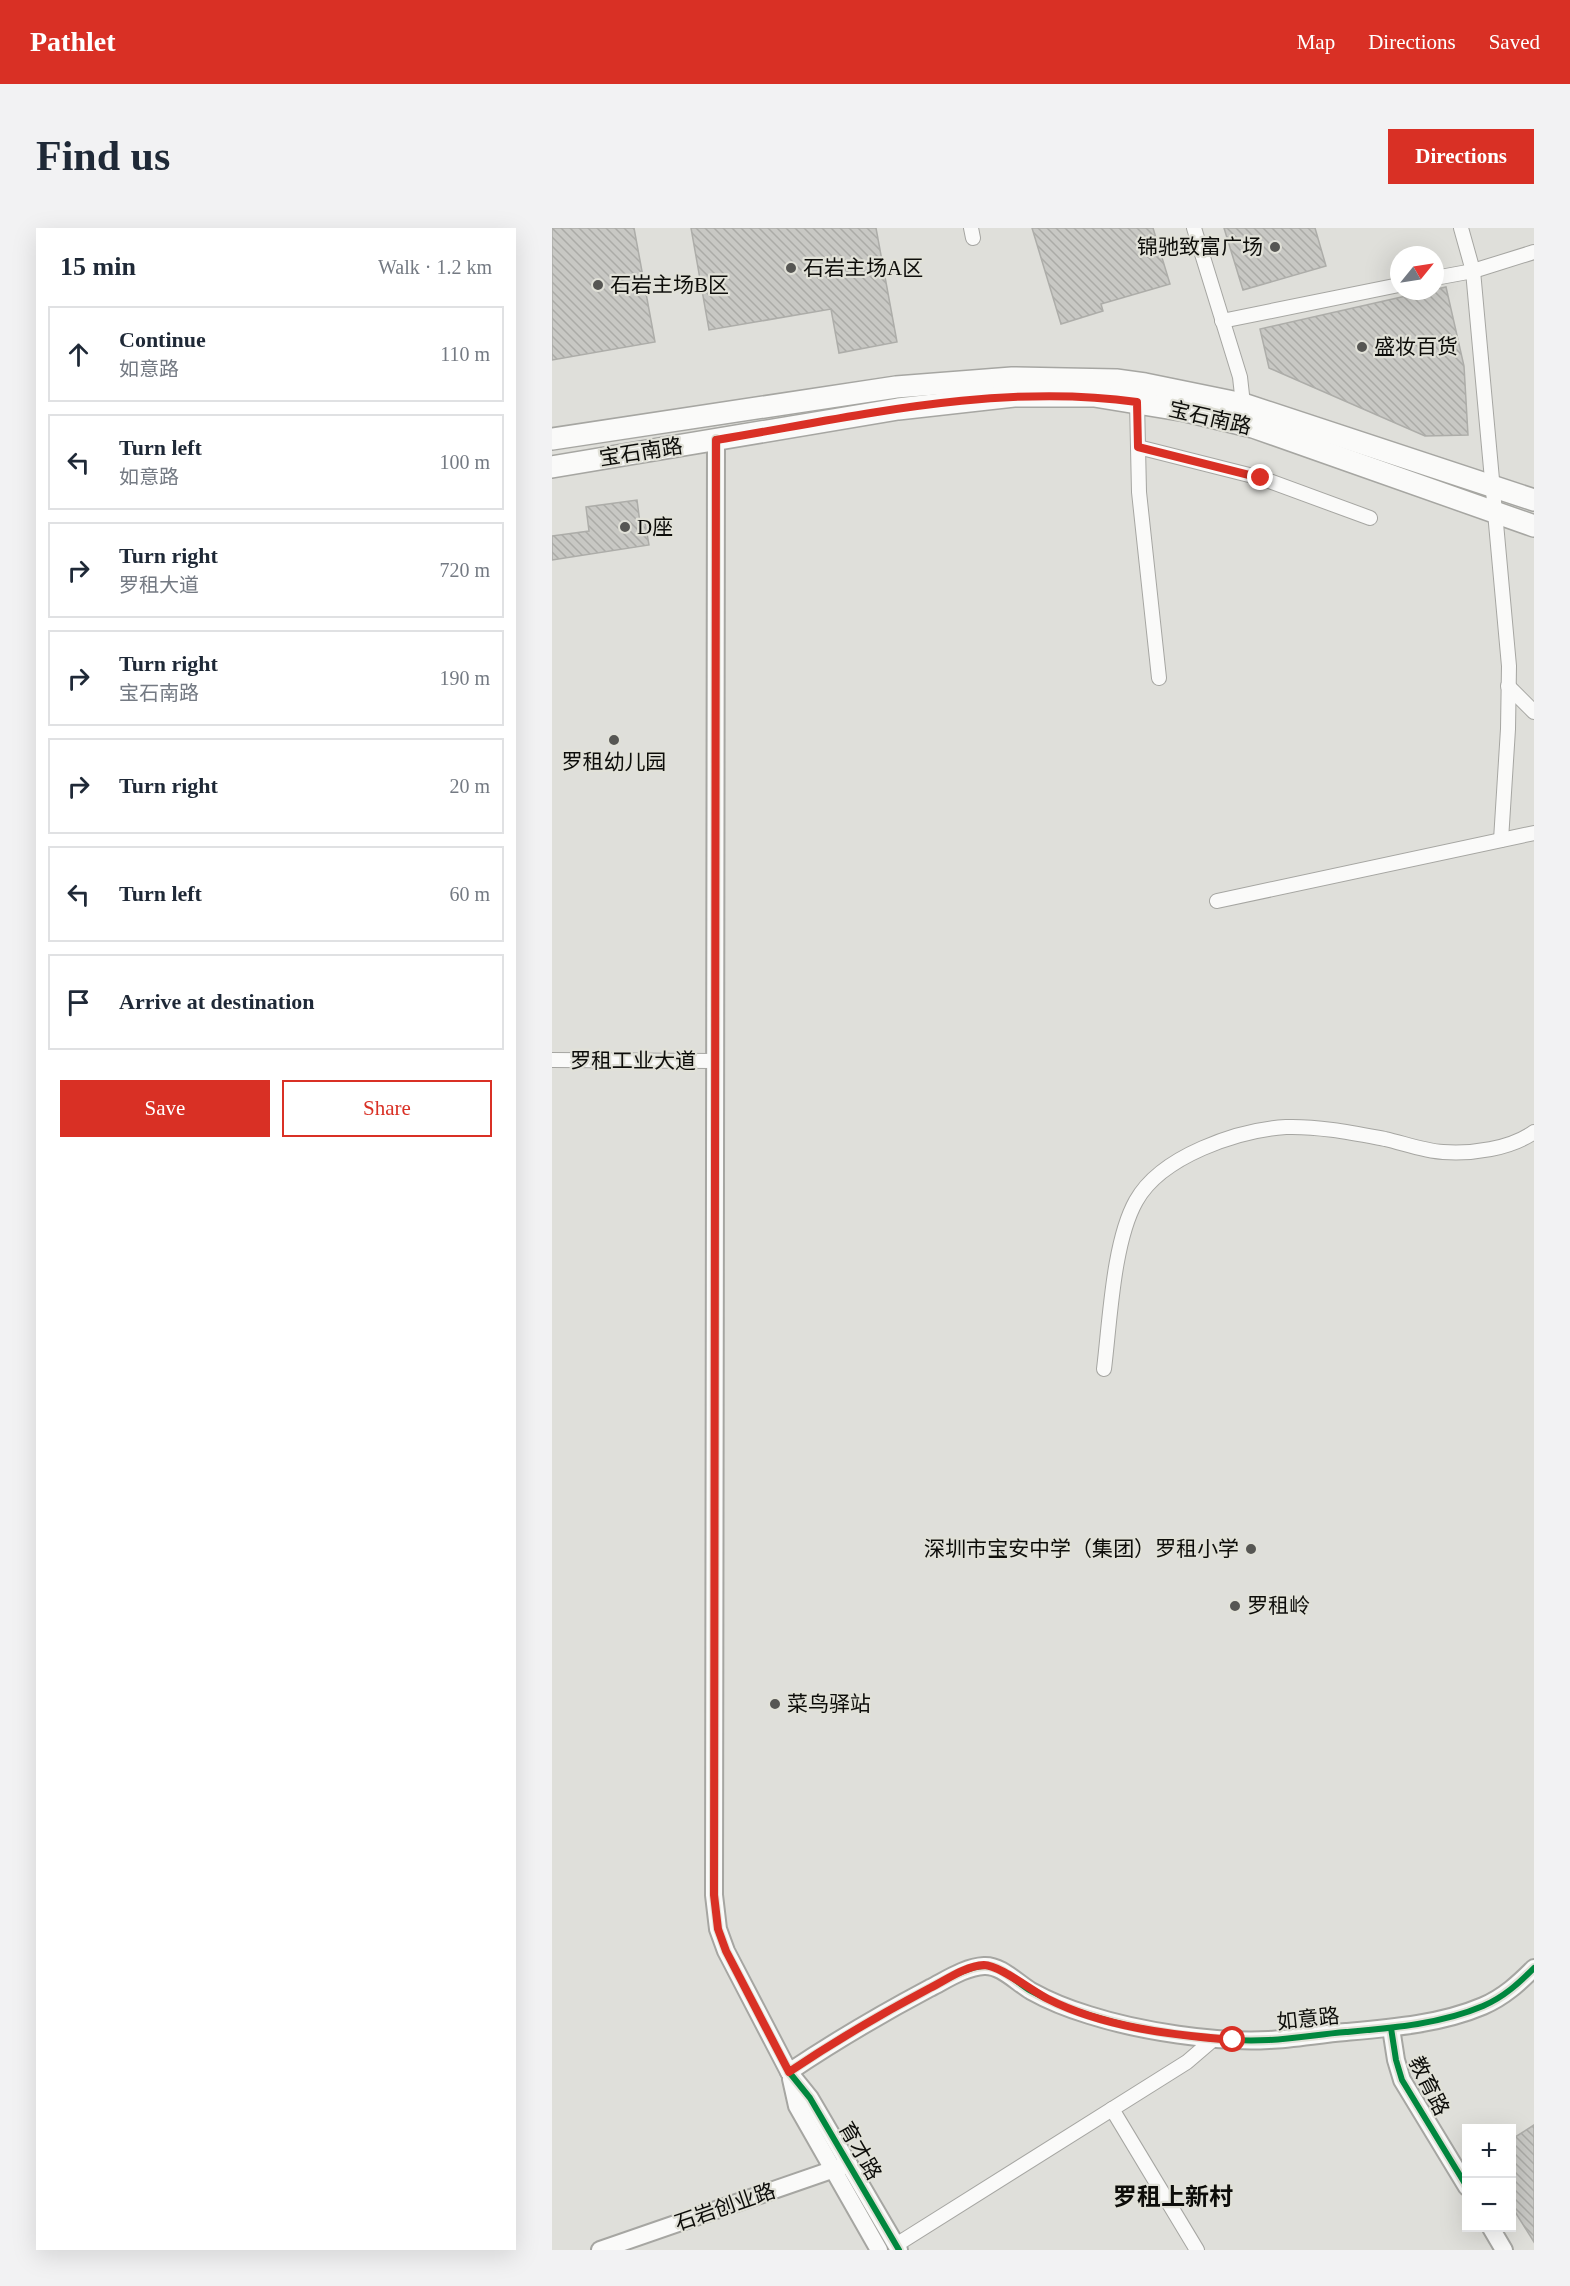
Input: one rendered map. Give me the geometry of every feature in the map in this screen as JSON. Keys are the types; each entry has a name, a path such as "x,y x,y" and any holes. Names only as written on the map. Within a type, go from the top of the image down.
{"main road":[{"name":"宝石南路","path":"552,439 896,387 1012,378 1116,380 1242,404 1534,500"},
{"name":"宝石南路","path":"552,467 898,410 1014,396 1094,396 1208,415 1253,427 1534,526"}],"street":[{"path":"1194,228 1240,377 1242,404"},
{"path":"1461,228 1473,271 1493,512 1509,666 1508,729 1500,840"},
{"path":"1444,276 1473,271 1534,252"},
{"path":"1222,321 1390,287"},
{"path":"1137,402 1139,492 1159,678"},
{"name":"育才路","path":"716,440 714,1895 718,1929 726,1951 789,2072 797,2106 897,2247"},
{"path":"1138,447 1261,478 1370,518"},
{"path":"1508,687 1534,712"},
{"path":"1217,901 1534,833"},
{"name":"罗租工业大道","path":"552,1060 715,1061"},
{"path":"1104,1369 1114,1282 1124,1229 1136,1200 1155,1176 1192,1153 1244,1134 1286,1127 1340,1130 1441,1152 1474,1151 1516,1143 1534,1133"},
{"name":"如意路","path":"789,2072 841,2037 884,2012 957,1974 986,1965 998,1968 1030,1990 1063,2006 1113,2023 1215,2038 1268,2040 1391,2028 1458,2015 1484,2006 1504,1995 1534,1968"},
{"name":"教育路","path":"1391,2028 1402,2080 1462,2179"},
{"path":"897,2247 1187,2062 1215,2038"},
{"path":"1112,2109 1197,2250"},
{"name":"育才路","path":"841,2167 879,2250"},
{"name":"石岩创业路","path":"600,2250 841,2167"},
{"path":"1493,2232 1504,2250"}],"building":[{"name":"石岩主场B区","path":"552,228 634,228 655,342 552,360"},
{"name":"石岩主场A区","path":"691,228 876,228 897,342 839,353 831,309 709,330"},
{"path":"1032,228 1153,228 1170,284 1101,304 1103,311 1061,324"},
{"name":"锦驰致富广场","path":"1224,228 1315,228 1326,266 1243,290"},
{"name":"盛妆百货","path":"1444,287 1446,287 1464,366 1468,435 1425,436 1269,368 1260,329 1390,300 1444,300"},
{"name":"D座","path":"637,500 640,523 645,522 649,545 552,560 552,536 589,531 586,507"},
{"path":"1534,2125 1534,2242 1516,2213 1516,2136"}],"cycle path":[{"path":"716,439 714,1895 718,1929 726,1951 789,2072 810,2098 899,2250"},
{"path":"789,2072 841,2039 956,1974 984,1966 996,1968 1045,1998 1109,2021 1178,2035 1226,2040 1288,2039 1433,2021 1483,2006 1517,1984 1534,1968"},
{"path":"1391,2028 1402,2080 1462,2179"}],"place":[{"name":"锦驰致富广场","path":"1275,247"},
{"name":"石岩主场A区","path":"791,268"},
{"name":"石岩主场B区","path":"598,285"},
{"name":"盛妆百货","path":"1362,347"},
{"name":"D座","path":"625,527"},
{"name":"罗租幼儿园","path":"614,740"},
{"name":"深圳市宝安中学（集团）罗租小学","path":"1251,1549"},
{"name":"罗租岭","path":"1235,1606"},
{"name":"菜鸟驿站","path":"775,1704"}],"district":[{"name":"罗租上新村","path":"1173,2197"}],"route":[{"path":"1233,2040 1204,2038 1113,2023 1063,2006 1030,1990 998,1968 986,1965 957,1974 884,2012 841,2037 789,2072 726,1951 718,1929 714,1895 716,440 898,410 975,400 1014,396 1094,396 1137,402 1138,447 1261,478"}]}
